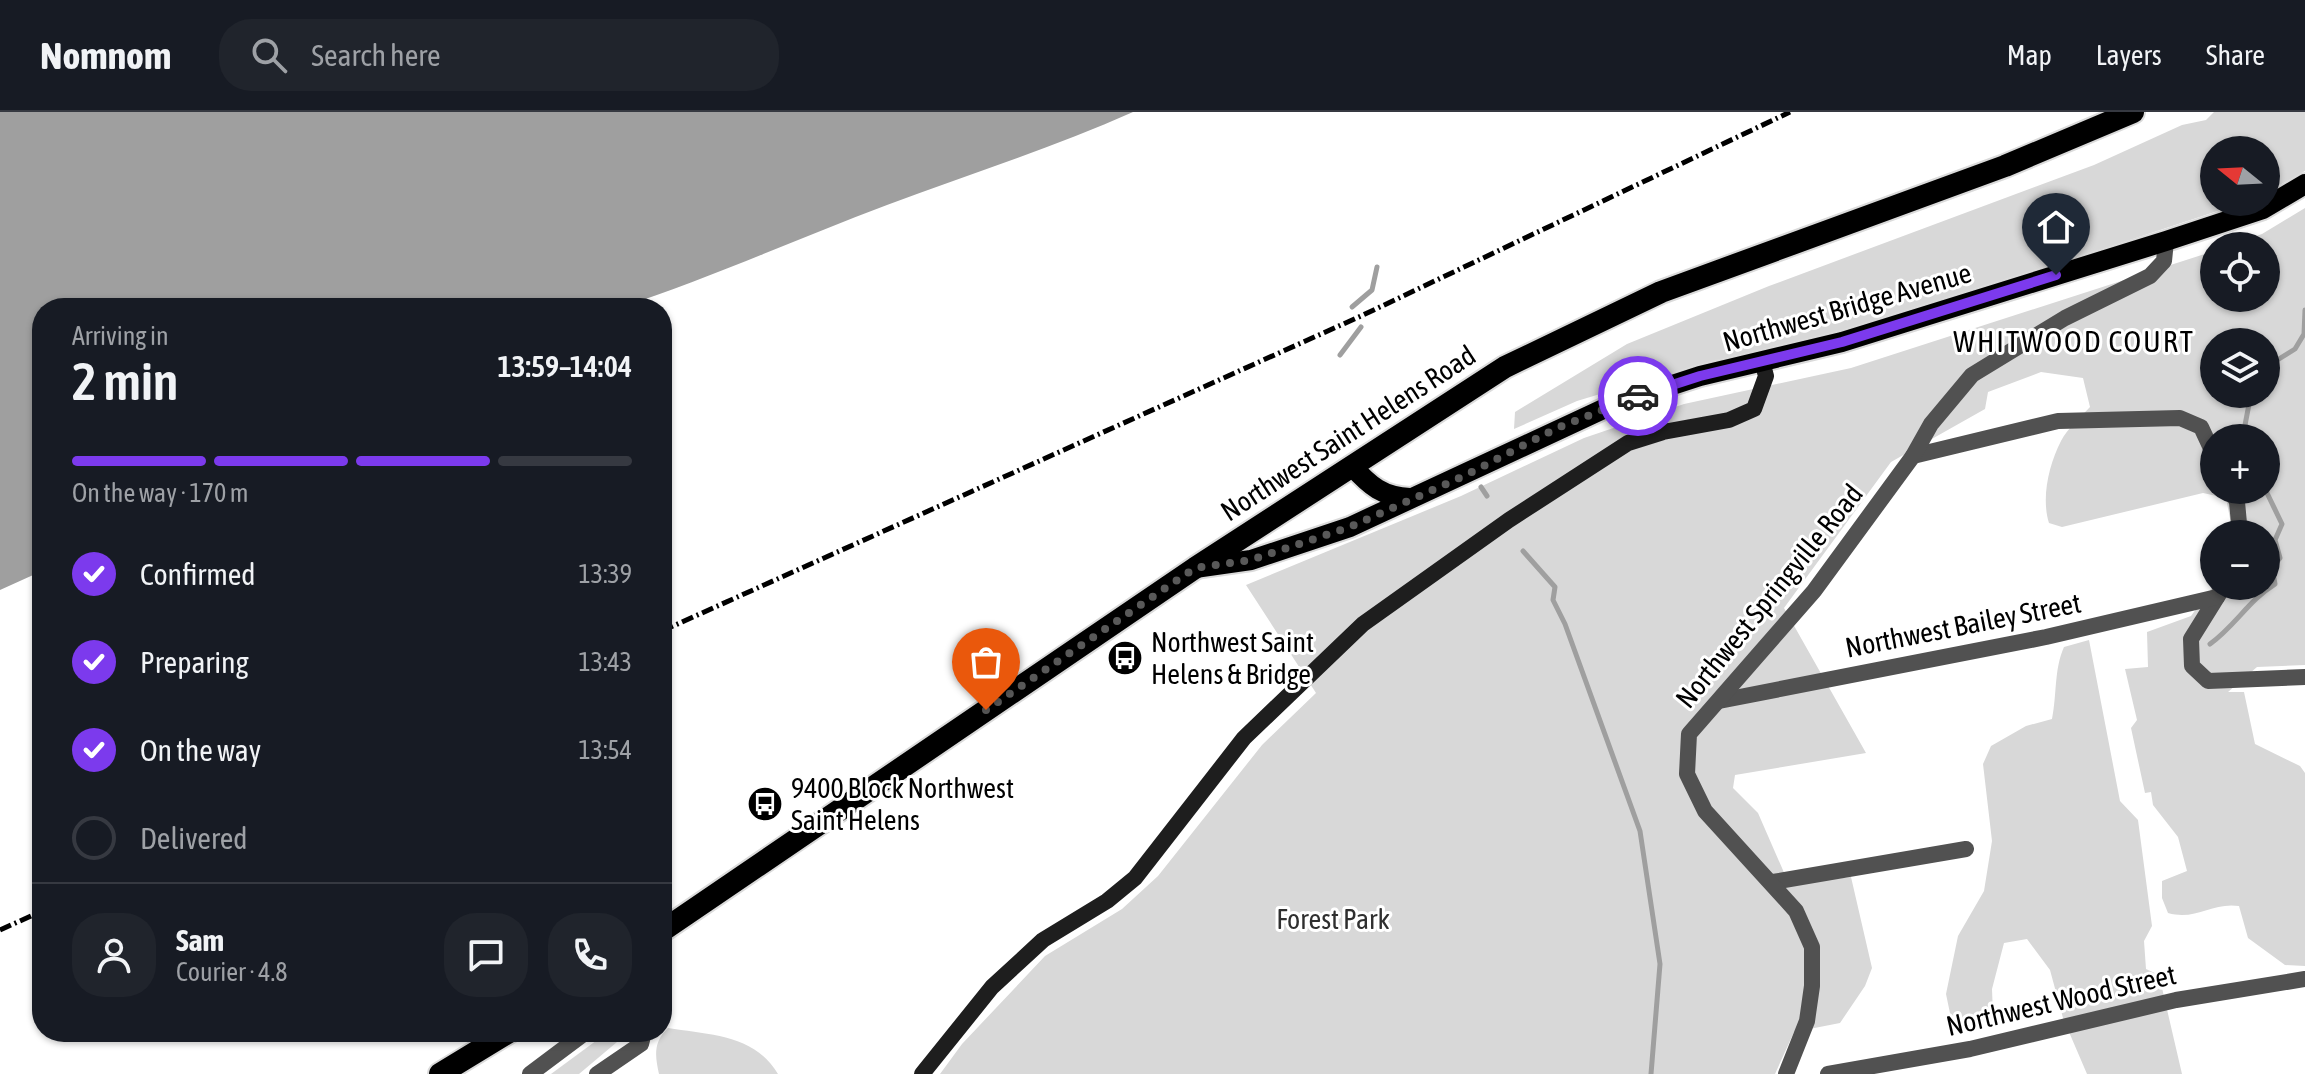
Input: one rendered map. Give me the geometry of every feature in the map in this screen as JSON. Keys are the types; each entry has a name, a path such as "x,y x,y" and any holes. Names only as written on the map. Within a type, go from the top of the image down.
{"highway":[{"name":"Northwest Saint Helens Road","path":"672,924 1195,568 1505,367 1661,292 2005,166 2133,112"},
{"path":"440,1074 493,1042"}],"main road":[{"name":"Northwest Bridge Avenue","path":"1195,568 1251,560 1350,527 1614,404 1762,361 1842,342 2166,241 2263,209 2305,184"},
{"path":"922,1074 992,987 1043,940 1107,901 1135,878 1244,738 1363,624 1496,528 1628,443 1663,432 1729,420 1754,409 1766,376 1762,361"},
{"path":"1352,466 1377,490 1393,497 1410,498"}],"street":[{"name":"Northwest Springville Road","path":"1786,1074 1807,1021 1812,986 1812,947 1796,911 1773,882 1705,811 1687,774 1689,734 1814,591 1913,456 1931,424 1972,375 2065,318 2150,276 2164,261 2166,241"},
{"path":"1913,456 2058,421 2180,418 2200,426"},
{"name":"Northwest Bailey Street","path":"1719,701 2046,637 2200,597"},
{"path":"2216,600 2191,639 2192,666 2208,681 2305,677"},
{"path":"1773,882 1966,849"},
{"name":"Northwest Wood Street","path":"1828,1074 1970,1049 2176,1000 2305,979"},
{"path":"530,1074 573,1042"},
{"path":"597,1074 642,1042"}],"green space":[{"path":"2214,112 2305,112 2305,171 2280,185 2280,136 2200,136 2200,216 2203,216 1842,335 1653,378 1577,401 1514,429 1515,412 1627,344 1769,286 2094,165 2182,125 2206,120"},
{"name":"Forest Park","path":"2305,208 2305,665 2257,667 2228,692 2244,692 2255,744 2300,766 2305,773 2305,966 2285,965 2248,938 2239,906 2229,905 2187,915 2168,913 2162,898 2162,881 2187,871 2178,837 2153,805 2151,792 2145,793 2131,728 2137,720 2125,669 2148,667 2147,632 2191,616 2203,600 2280,600 2280,520 2230,520 2227,504 2280,504 2280,424 2200,424 2200,494 2062,527 2049,523 2046,503 2048,481 2053,460 2064,437 2090,407 2083,378 2041,372 1988,392 1985,409 1891,462 1784,608 1866,753 1735,775 1733,788 1758,813 1789,884 1851,877 1872,968 1865,986 1840,1023 1794,1032 1775,1074 940,1074 962,1044 1045,956 1122,909 1158,876 1262,745 1316,693 1246,585 1461,496 1584,438 1684,404 1851,368 2200,256 2200,312 2280,312 2280,232 2265,232"},
{"path":"2089,640 2120,801 2138,820 2152,926 2144,941 2146,969 2159,975 2182,1074 2087,1074 2063,1018 2050,970 2027,939 2004,943 1992,989 1993,1015 1989,1021 1963,1025 1951,1018 1946,994 1958,936 1984,891 1992,841 1983,764 1991,746 2026,726 2052,719 2064,647"},
{"path":"672,1029 715,1035 757,1051 778,1074 659,1074 656,1050 659,1042 672,1042"},
{"path":"594,1042 617,1042 579,1074 551,1074"}],"shaded area":[{"path":"0,112 1133,112 647,298 32,298 32,576 0,590"}],"waterway":[{"path":"1352,307 1372,290 1377,267"},
{"path":"2280,358 2295,349 2304,334 2305,310"},
{"path":"1340,355 1361,327"},
{"path":"2245,424 2248,408"},
{"path":"1481,487 1487,496"},
{"path":"2210,644 2275,584 2272,568 2280,558 2275,540 2282,524 2272,504"},
{"path":"1523,551 1555,587 1553,600 1565,624 1640,831 1660,964 1651,1074"}],"railway":[{"path":"672,626 1361,316 1790,112"},
{"path":"0,930 32,916"}],"way so far":[{"path":"986,710 1195,568 1251,560 1350,527 1466,475 1557,428 1638,396"}],"place":[{"name":"Northwest Saint Helens & Bridge","path":"1125,658"},
{"name":"9400 Block Northwest Saint Helens","path":"765,804"}],"district":[{"name":"WHITWOOD COURT","path":"2074,341"}],"route":[{"path":"1638,396 1700,376 1842,342 2056,275"}]}
